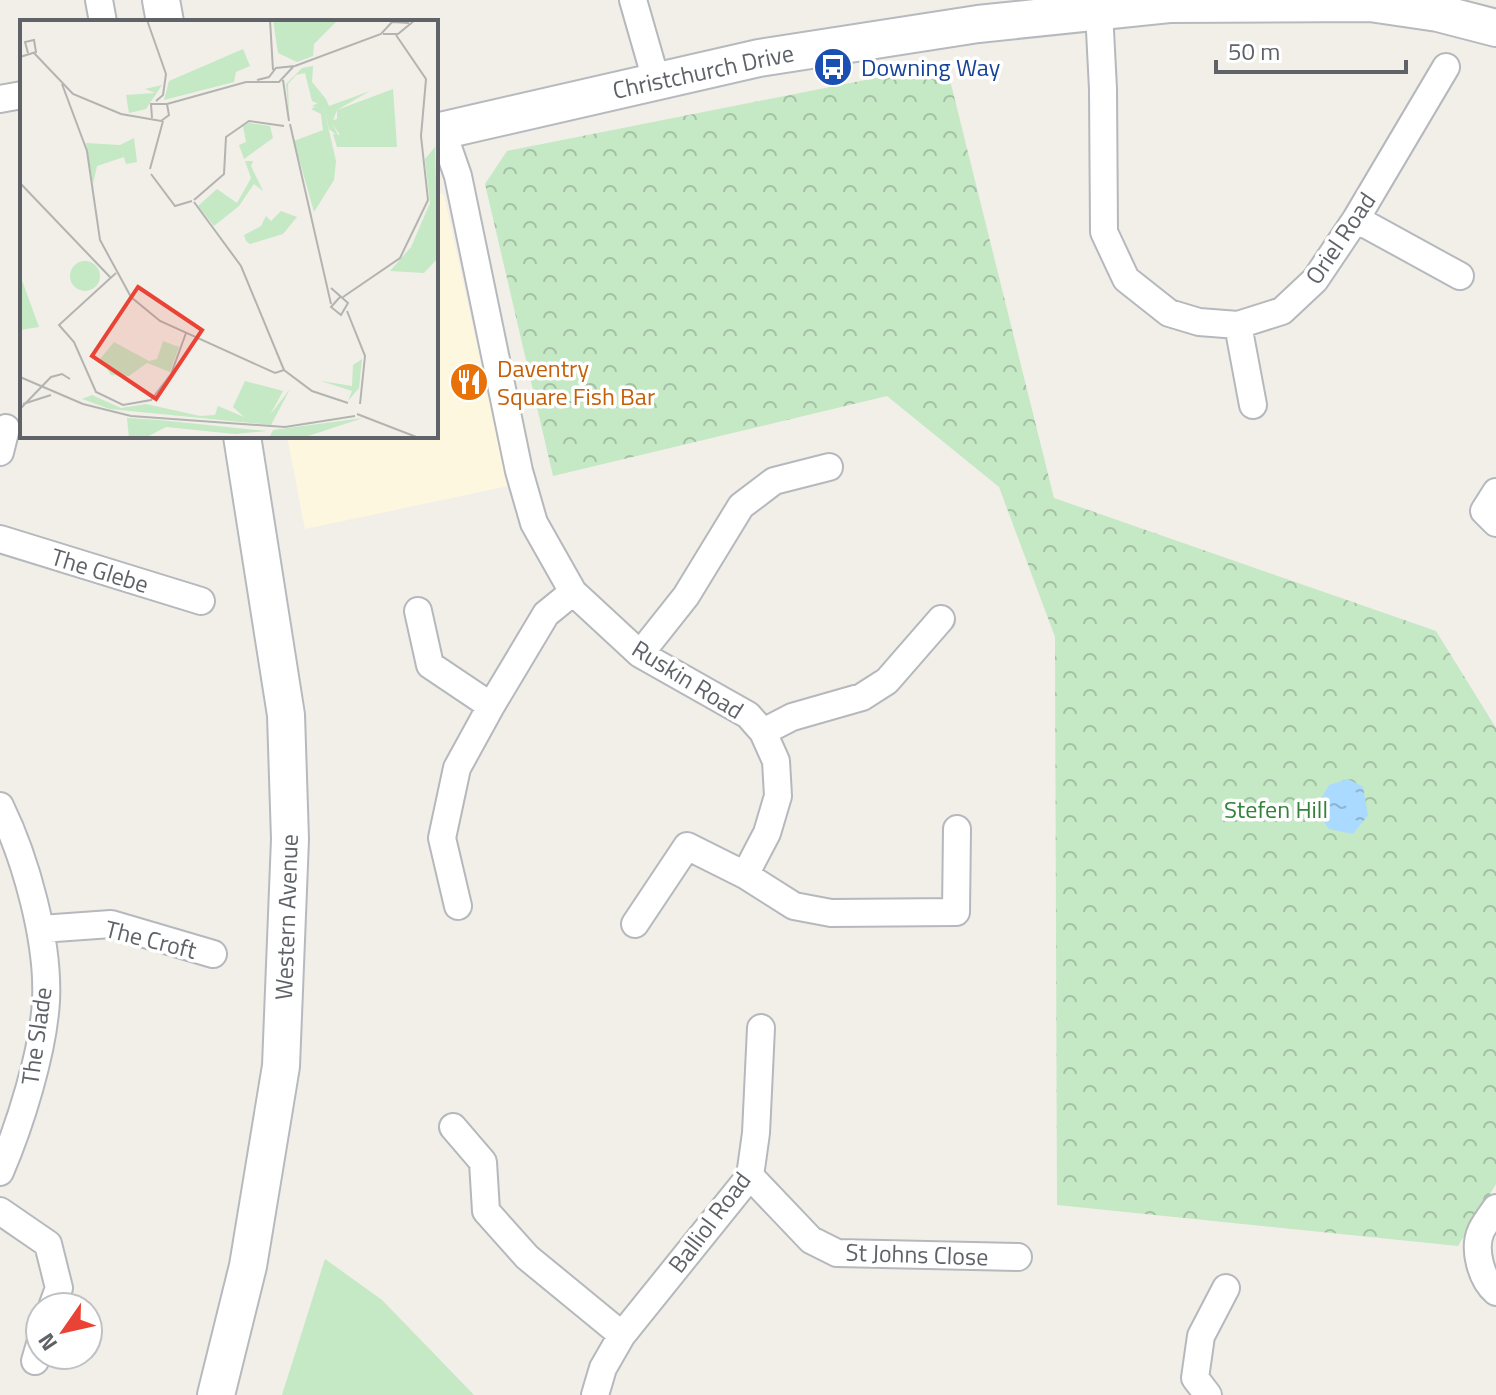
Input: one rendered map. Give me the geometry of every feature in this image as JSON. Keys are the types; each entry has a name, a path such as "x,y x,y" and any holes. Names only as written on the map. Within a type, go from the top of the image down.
{"street":[{"path":"99,0 103,20"},
{"path":"161,0 165,20"},
{"path":"633,0 656,80"},
{"name":"Christchurch Drive","path":"439,131 656,80 976,12 1099,11 1169,4 1297,1 1370,3 1438,13 1496,28"},
{"name":"Oriel Road","path":"1099,11 1104,232 1126,279 1169,313 1199,322 1238,325 1282,311 1315,280 1356,219 1446,67"},
{"path":"0,99 20,95"},
{"name":"Ruskin Road","path":"439,131 458,176 534,523 573,592 640,654 748,715 763,732 776,761 778,796 767,833 745,875"},
{"path":"1356,219 1460,276"},
{"path":"1238,325 1253,405"},
{"name":"Western Avenue","path":"216,1395 248,1266 281,1066 290,839 286,715 242,438"},
{"path":"640,654 686,596 741,506 774,481 829,467"},
{"name":"The Glebe","path":"0,539 201,601"},
{"path":"458,906 442,838 457,768 546,614 573,592"},
{"path":"418,611 430,665 491,706"},
{"path":"763,732 792,717 862,697 887,681 941,619"},
{"name":"The Slade","path":"0,806 10,827 41,929 46,1001 27,1095 0,1172"},
{"path":"635,924 687,846 745,875 794,906 831,913 956,912 957,829"},
{"name":"The Croft","path":"41,929 111,924 213,954"},
{"name":"Balliol Road","path":"595,1395 603,1368 622,1335 750,1176 756,1133 761,1028"},
{"path":"453,1127 483,1162 486,1211 527,1257 622,1335"},
{"name":"St Johns Close","path":"750,1176 811,1240 837,1253 1018,1257"},
{"path":"1496,1208 1480,1233 1479,1262 1496,1292"},
{"path":"0,1211 48,1244 58,1291"},
{"path":"1208,1395 1195,1378 1201,1336 1226,1288"}],"shaded area":[{"path":"438,192 444,195 508,486 305,529 287,438 438,438"}],"green space":[{"name":"Stefen Hill","path":"946,64 1054,498 1436,631 1496,728 1496,1184 1458,1246 1057,1205 1055,637 999,487 887,396 553,476 485,184 507,151"},
{"path":"325,1259 382,1300 474,1395 282,1395"}],"water":[{"path":"1348,779 1363,787 1368,815 1353,834 1329,829 1315,809 1329,785"}],"place":[{"name":"Downing Way","path":"833,67"},
{"name":"Daventry Square Fish Bar","path":"469,382"}]}
